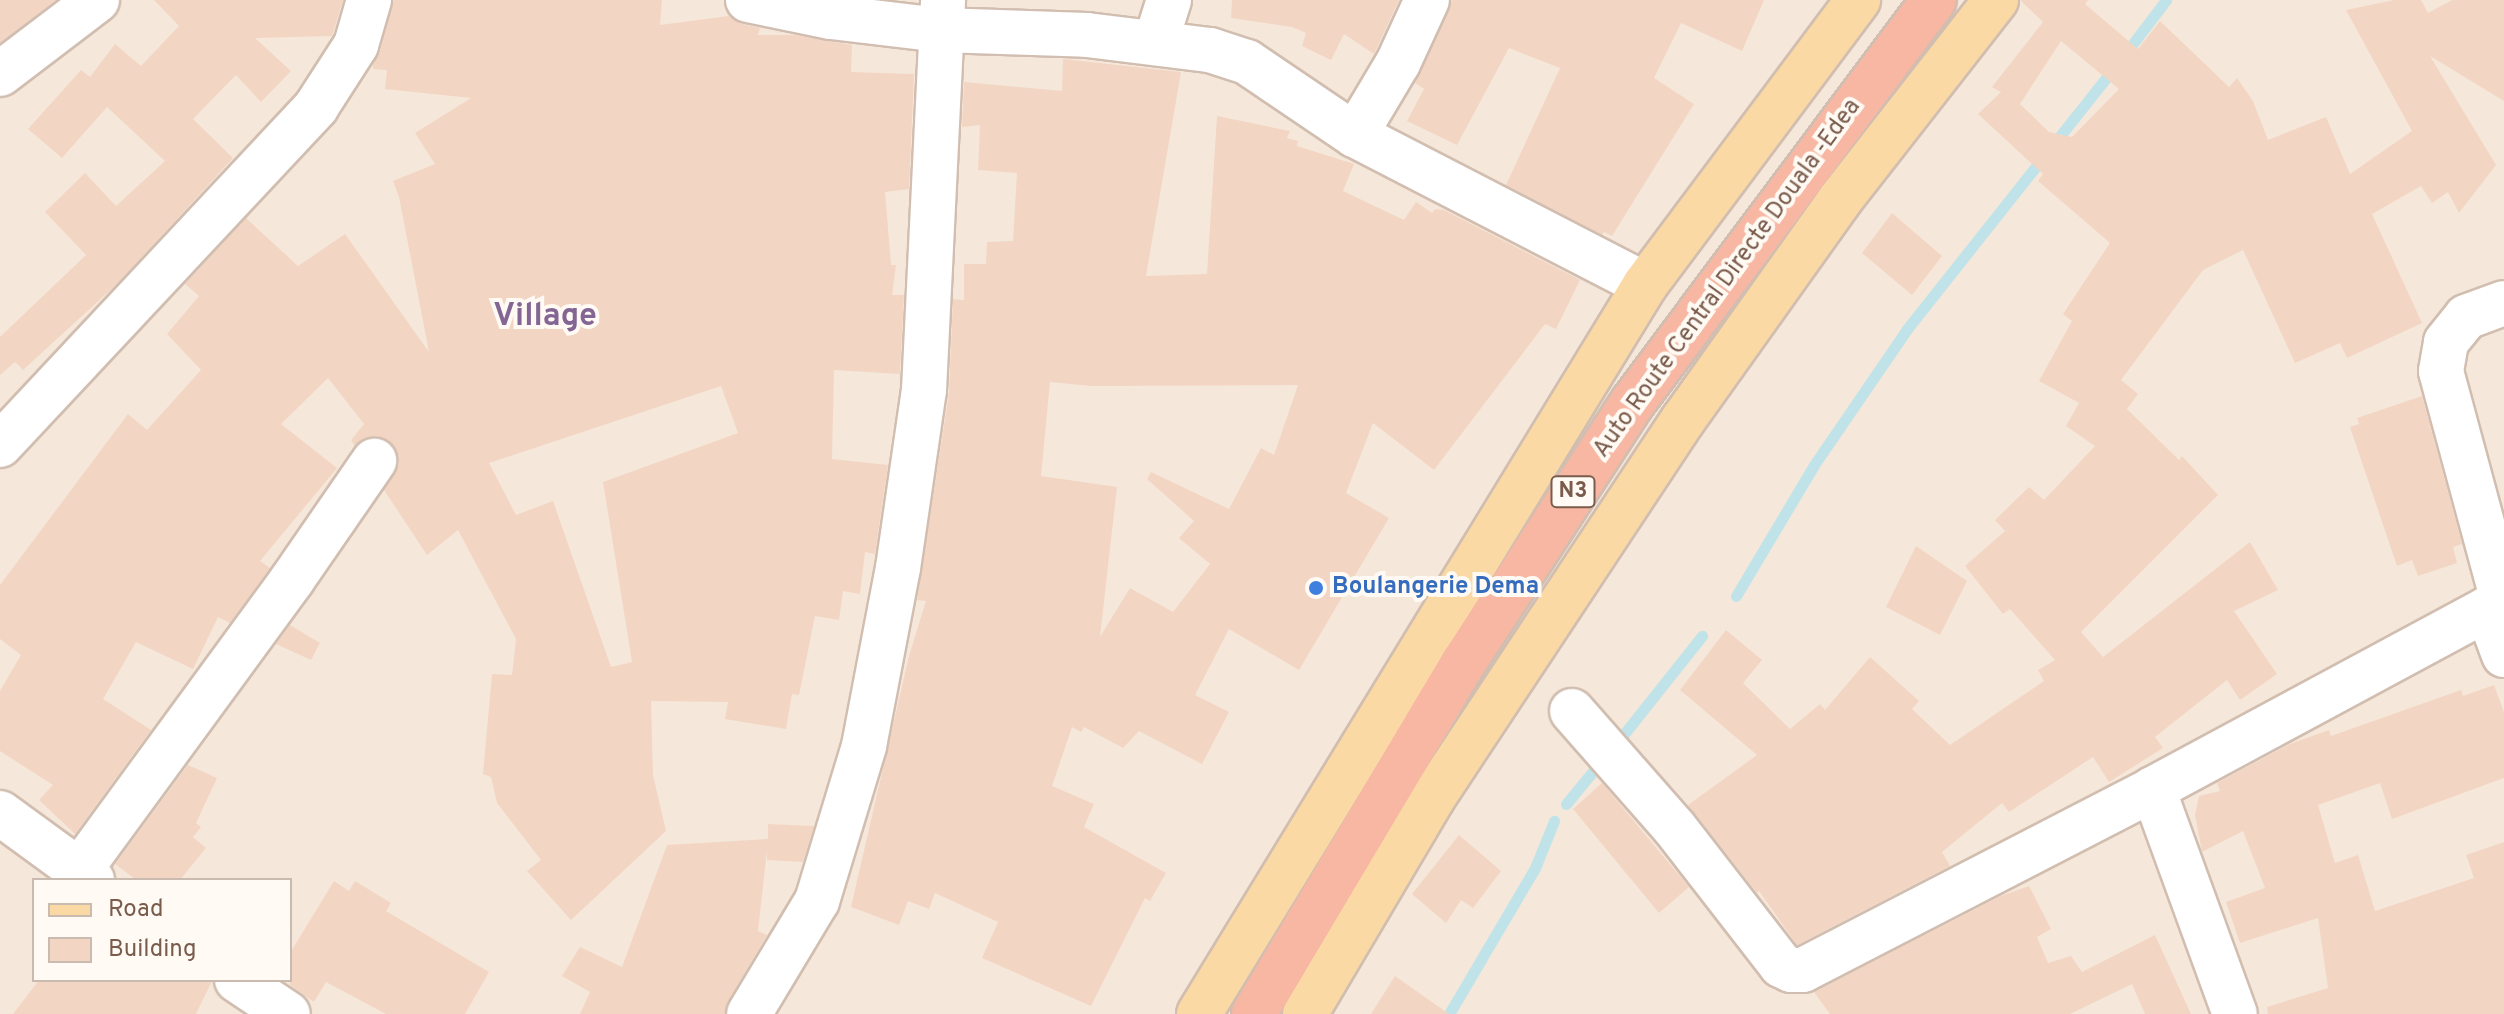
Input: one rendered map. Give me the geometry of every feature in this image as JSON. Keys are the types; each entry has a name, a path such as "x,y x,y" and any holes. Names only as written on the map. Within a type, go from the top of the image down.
{"highway":[{"name":"Auto Route Central Directe Douala -Edea","path":"1254,1014 1464,662 1633,402 1934,0"}],"main road":[{"path":"1199,1014 1645,285 1858,0"},
{"path":"1305,1014 1432,799 1683,420 1839,201 1996,0"}],"street":[{"path":"0,74 97,0"},
{"path":"0,445 316,107 356,45 369,0"},
{"path":"748,0 831,17 941,15 1163,20 1210,50 1247,62 1355,135 1645,285"},
{"path":"1355,135 1398,63 1427,0"},
{"path":"749,1014 817,901 867,731 898,568 924,390 941,15"},
{"path":"2504,303 2466,317 2446,342 2441,371 2498,603 2504,655"},
{"path":"0,813 86,875 374,461"},
{"path":"1572,711 1674,827 1781,965 1791,970 1803,970 2153,789 2498,603"},
{"path":"2153,789 2235,1014"},
{"path":"240,982 288,1014"}],"shaded area":[{"path":"0,0 2504,0 2504,1014 0,1014"}],"building":[{"path":"0,0 56,0 0,43"},
{"path":"154,0 343,0 332,36 255,38 291,71 261,102 236,75 193,119 233,158 117,284 23,370 15,362 0,375 0,337 86,255 45,212 85,173 116,206 165,161 107,107 62,158 28,129 81,70 90,77 115,44 141,66 179,26"},
{"path":"393,0 662,0 660,25 729,16 742,24 760,28 758,35 794,35 852,45 851,72 914,74 909,189 885,192 891,265 896,265 892,295 904,295 900,374 834,370 832,459 888,465 875,554 865,552 860,594 843,591 839,620 815,616 799,695 792,694 786,729 725,719 728,702 651,701 653,775 666,831 571,920 527,871 541,860 497,803 491,777 483,774 492,674 512,675 516,639 458,530 427,555 384,490 399,464 396,450 389,441 377,436 364,438 355,446 351,440 364,424 328,378 281,424 337,468 260,561 270,568 230,623 218,617 193,669 136,642 103,699 151,730 75,834 39,800 53,785 0,751 0,691 21,655 0,639 0,585 128,414 147,430 201,370 167,334 199,296 185,284 246,218 298,266 345,234 429,352 399,197 393,181 435,164 415,133 471,98 385,89 387,70 373,69","holes":["721,386 738,433 603,482 632,662 611,667 553,501 516,515 489,463"]},
{"path":"1232,0 1399,0 1374,54 1344,34 1331,60 1302,46 1306,33 1292,27 1231,18"},
{"path":"1452,0 1764,0 1742,51 1681,23 1654,78 1694,104 1612,236 1604,232 1602,235 1506,185 1560,68 1509,48 1457,145 1407,121 1424,89 1415,83"},
{"path":"2020,0 2088,0 2085,4 2138,49 2160,21 2229,87 2237,78 2253,101 2268,140 2326,117 2350,174 2412,131 2346,10 2394,0 2421,0 2428,13 2452,0 2504,0 2504,101 2430,56 2496,165 2459,213 2448,192 2432,203 2421,186 2372,214 2422,323 2347,358 2340,343 2295,363 2243,250 2203,270 2121,380 2138,394 2127,409 2179,460 2182,456 2218,495 2081,632 2103,657 2250,542 2278,590 2234,611 2277,674 2240,700 2227,680 2155,737 2163,748 2109,782 2093,757 2009,812 2002,803 1942,852 1950,866 1797,945 1759,891 1757,893 1688,805 1757,755 1680,690 1726,630 1762,660 1743,683 1790,729 1820,704 1825,710 1870,657 1919,701 1912,709 1950,745 2044,681 2038,670 2055,660 2010,609 2003,614 1965,566 2005,531 1995,520 2029,487 2044,500 2095,446 2066,426 2079,403 2039,381 2072,321 2063,314 2110,243 2038,181 2043,174 1978,114 2001,92 1992,87 2043,22","holes":["2061,41 2119,89 2072,137 2049,132 2020,104"]},
{"path":"1063,59 1181,72 1146,276 1207,274 1217,116 1290,131 1287,138 1298,141 1297,146 1354,164 1343,191 1404,220 1416,202 1432,213 1435,209 1444,210 1580,280 1556,329 1545,324 1434,470 1373,423 1346,493 1389,518 1299,670 1229,629 1195,695 1229,712 1202,764 1139,731 1123,748 1084,727 1081,732 1072,727 1052,786 1094,804 1084,827 1166,873 1150,901 1145,898 1091,1006 982,958 998,922 935,893 929,909 908,901 899,925 851,907 909,656 926,601 917,600 949,393 953,299 964,300 964,264 986,264 987,242 1013,241 1017,173 978,170 980,125 962,127 964,82 1062,91","holes":["1050,382 1091,386 1298,385 1274,455 1261,448 1229,509 1151,472 1147,479 1194,521 1179,538 1210,564 1173,612 1130,588 1100,637 1117,487 1041,476"]},
{"path":"1892,213 1942,256 1912,295 1862,253"},
{"path":"2422,396 2462,544 2453,547 2457,563 2418,576 2412,560 2397,566 2350,427 2359,424 2357,418"},
{"path":"1916,546 1967,581 1940,635 1886,607"},
{"path":"290,625 320,643 311,660 276,644"},
{"path":"2494,685 2504,712 2504,778 2392,819 2380,783 2318,805 2335,863 2358,855 2375,911 2474,878 2466,855 2504,842 2504,1014 2268,1014 2267,1007 2328,988 2318,918 2240,943 2226,902 2265,888 2243,831 2202,852 2195,815 2199,796 2220,791 2217,783 2290,744 2329,730 2331,736 2461,690 2463,696"},
{"path":"188,765 217,778 196,823 201,827 193,837 206,848 182,878 133,878 115,864"},
{"path":"1602,783 1689,887 1659,913 1573,809"},
{"path":"768,824 814,826 803,862 767,860 767,850 758,931 767,935 728,1001 724,1014 580,1014 590,992 562,976 580,947 622,967 667,845 768,839"},
{"path":"1459,835 1501,871 1473,908 1461,900 1446,923 1412,894"},
{"path":"334,881 349,891 355,881 391,903 386,911 489,972 465,1014 386,1014 326,982 314,1002 290,985 292,950"},
{"path":"2029,886 2051,929 2037,937 2048,963 2071,956 2082,972 2155,935 2191,1014 2145,1014 2132,984 2070,1014 1830,1014 1814,992 2001,896"},
{"path":"1395,976 1449,1014 1371,1014"},
{"path":"37,982 212,982 196,1014 13,1014"}],"waterway":[{"path":"2125,54 2166,0"},
{"path":"1736,596 1814,465 1907,329 2115,67"},
{"path":"1620,739 1702,636"},
{"path":"1566,804 1603,759"},
{"path":"1449,1014 1535,868 1554,821"}],"place":[{"name":"Boulangerie Dema","path":"1316,588"}],"district":[{"name":"Village","path":"545,317"}]}
